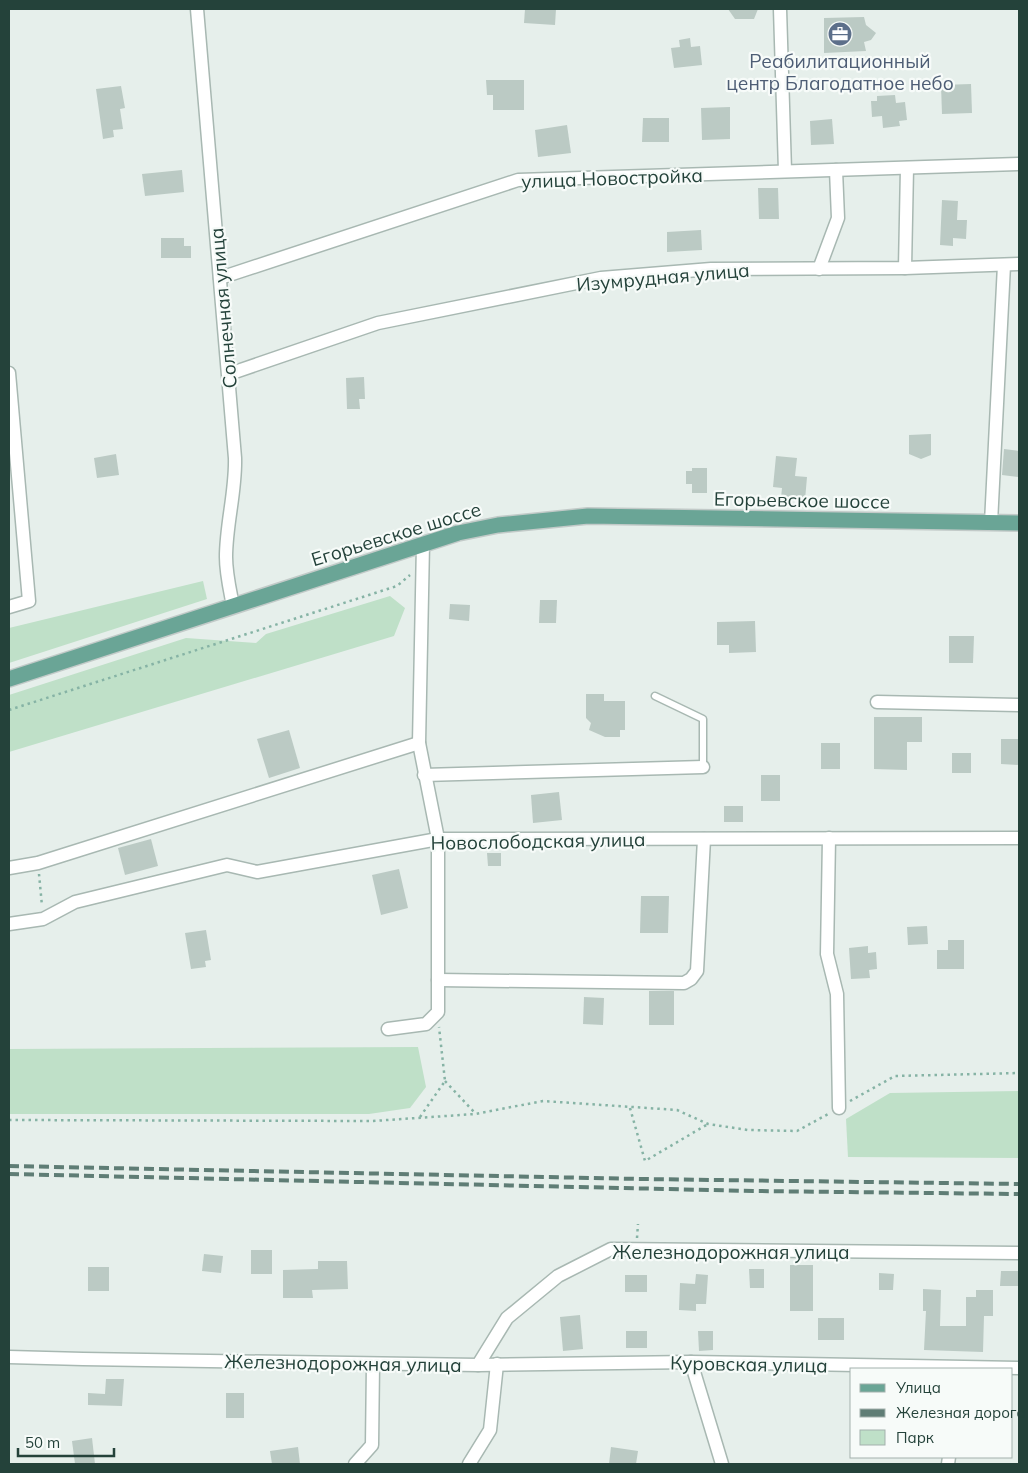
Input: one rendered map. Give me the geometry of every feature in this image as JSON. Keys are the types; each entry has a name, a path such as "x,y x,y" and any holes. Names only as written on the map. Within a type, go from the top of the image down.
{"main road":[{"name":"Егорьевское шоссе","path":"9,679 423,544 478,528 588,516 1019,523"}],"street":[{"name":"Солнечная улица","path":"197,9 229,374 235,470 226,556 227,574 233,606"},
{"path":"780,9 785,171"},
{"name":"улица Новостройка","path":"220,278 518,180 1019,164"},
{"path":"904,268 908,168"},
{"path":"819,269 838,218 836,170"},
{"path":"991,523 1004,264"},
{"name":"Изумрудная улица","path":"229,374 378,323 601,278 711,269 904,268 1019,264"},
{"path":"9,372 29,601 9,607"},
{"path":"388,1030 426,1024 438,1012 438,839 419,743 423,544"},
{"path":"877,702 1019,705"},
{"path":"9,868 38,863 419,743"},
{"path":"424,775 703,767"},
{"path":"829,838 827,954 837,994 841,1106"},
{"name":"Новослободская улица","path":"9,924 43,919 75,902 226,865 257,872 438,839 1019,838"},
{"path":"438,980 684,983 692,979 697,971 704,840"},
{"name":"Железнодорожная улица","path":"9,1356 373,1364 478,1364 507,1318 558,1276 611,1249 1019,1253"},
{"path":"691,1362 722,1464"},
{"name":"Куровская улица","path":"478,1364 691,1362 1019,1368"},
{"path":"355,1464 372,1445 373,1364"},
{"path":"469,1464 490,1430 497,1364"}],"lane":[{"path":"655,696 703,719 703,767"}],"path":[{"path":"9,710 397,586 422,564"},
{"path":"38,863 43,919"},
{"path":"438,1012 445,1081 475,1114"},
{"path":"9,1120 373,1121 475,1114 543,1101 677,1110 708,1124 748,1130 797,1131 896,1076 1019,1073"},
{"path":"420,1117 445,1081"},
{"path":"630,1108 646,1161 708,1124"}],"green space":[{"path":"203,581 207,599 9,663 9,628"},
{"path":"390,596 405,608 394,636 9,752 9,695 186,638 256,643 266,634"},
{"path":"418,1047 426,1087 410,1108 369,1114 9,1114 9,1049"},
{"path":"1019,1091 1019,1158 848,1157 846,1119 890,1093"}],"building":[{"path":"525,9 556,9 555,25 524,23"},
{"path":"728,9 758,9 754,19 735,19"},
{"path":"864,17 866,25 876,33 871,40 864,42 866,51 824,53 824,18"},
{"path":"690,38 691,47 700,46 702,65 674,68 671,48 680,47 679,40"},
{"path":"486,80 524,80 524,110 493,110 493,95 487,95"},
{"path":"971,84 972,113 942,114 941,85"},
{"path":"121,86 125,108 120,109 123,129 113,130 114,137 103,139 96,89"},
{"path":"895,95 896,103 905,102 907,120 899,121 900,126 883,128 882,116 872,117 871,101 877,101 877,96"},
{"path":"730,107 730,139 702,140 701,108"},
{"path":"643,118 669,118 669,142 642,142"},
{"path":"832,119 834,144 811,145 810,121"},
{"path":"567,125 571,153 538,157 535,130"},
{"path":"182,170 184,192 145,196 142,174"},
{"path":"758,188 778,188 779,219 759,219"},
{"path":"942,200 958,201 957,220 967,220 966,239 953,238 953,246 940,245"},
{"path":"701,230 702,250 667,252 667,232"},
{"path":"161,238 184,238 184,246 191,246 191,258 161,258"},
{"path":"364,377 365,399 359,399 360,409 347,409 346,378"},
{"path":"931,434 931,455 921,459 909,454 909,435"},
{"path":"1004,449 1019,451 1019,477 1002,475"},
{"path":"116,454 119,475 97,478 94,458"},
{"path":"776,456 797,458 795,476 807,477 805,500 781,498 782,488 773,487"},
{"path":"692,468 707,468 707,493 692,493 692,484 686,484 686,471 692,471"},
{"path":"540,600 557,600 556,623 539,623"},
{"path":"450,604 470,605 469,621 449,619"},
{"path":"755,621 756,652 729,653 729,645 717,645 717,622"},
{"path":"949,636 974,636 973,663 949,663"},
{"path":"586,694 604,694 604,701 625,701 625,730 620,730 620,737 605,737 589,730 591,723 586,718"},
{"path":"874,717 922,717 922,742 907,742 907,770 874,769"},
{"path":"289,730 300,768 269,778 257,739"},
{"path":"1001,739 1019,739 1019,765 1001,764"},
{"path":"821,743 840,743 840,769 821,769"},
{"path":"952,753 971,753 971,773 952,773"},
{"path":"761,775 780,775 780,801 761,801"},
{"path":"559,792 562,820 533,823 531,795"},
{"path":"724,806 743,806 743,822 724,822"},
{"path":"151,839 158,866 125,875 118,848"},
{"path":"487,853 501,853 501,866 488,866"},
{"path":"399,869 408,908 381,915 372,875"},
{"path":"641,896 669,896 668,933 640,933"},
{"path":"927,926 928,944 908,945 907,927"},
{"path":"206,930 211,960 205,961 206,967 191,969 185,933"},
{"path":"948,940 964,940 964,969 937,969 937,950 948,950"},
{"path":"868,946 868,953 876,952 877,969 869,970 870,978 851,979 849,948"},
{"path":"649,991 674,991 674,1025 649,1025"},
{"path":"584,997 604,998 603,1025 583,1024"},
{"path":"251,1250 272,1250 272,1274 251,1274"},
{"path":"204,1254 223,1256 221,1273 202,1271"},
{"path":"318,1261 347,1261 348,1289 312,1290 313,1298 283,1298 283,1270 318,1269"},
{"path":"790,1265 813,1265 813,1311 790,1311"},
{"path":"88,1267 109,1267 109,1291 88,1291"},
{"path":"749,1269 764,1269 764,1288 750,1288"},
{"path":"1001,1271 1019,1271 1018,1286 1000,1286"},
{"path":"879,1273 894,1274 893,1290 879,1290"},
{"path":"696,1274 708,1275 706,1304 696,1304 696,1311 679,1310 680,1283 695,1284"},
{"path":"625,1275 647,1275 647,1292 625,1292"},
{"path":"923,1289 941,1290 940,1326 966,1326 966,1297 976,1297 976,1290 993,1290 993,1316 984,1316 983,1352 924,1350 926,1311 923,1311"},
{"path":"580,1315 583,1349 563,1351 560,1317"},
{"path":"818,1318 844,1318 844,1340 818,1340"},
{"path":"626,1331 647,1331 647,1348 626,1348"},
{"path":"698,1331 713,1331 713,1350 699,1351"},
{"path":"106,1379 124,1379 122,1406 88,1405 88,1393 105,1394"},
{"path":"226,1393 244,1393 244,1418 226,1418"},
{"path":"92,1438 95,1464 75,1464 72,1441"},
{"path":"298,1447 300,1464 272,1464 270,1451"},
{"path":"611,1447 638,1451 636,1464 609,1464"}],"railway":[{"path":"9,1166 642,1179 1019,1184"},
{"path":"9,1174 753,1191 1019,1194"}],"place":[{"name":"Реабилитационный центр Благодатное небо","path":"840,34"}]}
